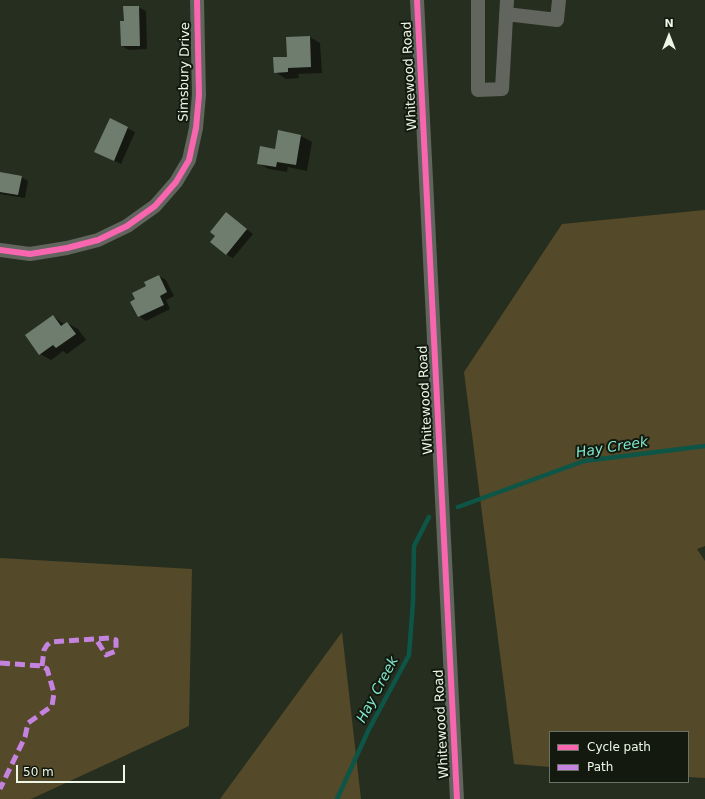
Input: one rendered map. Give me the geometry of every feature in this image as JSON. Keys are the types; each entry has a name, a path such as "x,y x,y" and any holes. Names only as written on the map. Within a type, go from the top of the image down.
{"street":[{"name":"Simsbury Drive","path":"0,250 30,254 67,248 98,240 126,226 155,206 176,182 189,160 196,128 199,95 197,0"},
{"name":"Whitewood Road","path":"418,0 457,799"},
{"path":"478,0 478,90 502,89 506,7 557,20 558,0"}],"shaded area":[{"path":"705,210 705,546 697,549 705,561 705,778 689,777 689,731 549,731 549,767 514,764 464,372 562,224"},
{"path":"0,558 192,569 189,726 31,799 0,799"},
{"path":"342,632 361,799 220,799"}],"building":[{"path":"123,6 139,6 140,46 121,46 120,21 124,21"},
{"path":"310,36 311,67 288,68 288,72 274,73 273,57 287,57 286,37"},
{"path":"110,118 128,127 114,161 94,152"},
{"path":"278,130 301,135 296,165 277,162 276,167 257,164 260,146 275,149"},
{"path":"0,172 22,176 18,195 0,192"},
{"path":"226,212 247,229 226,255 210,242 215,236 210,232"},
{"path":"159,275 167,292 160,296 164,305 138,317 130,302 135,299 132,293 146,286 144,282"},
{"path":"53,315 61,326 67,322 76,334 56,348 53,345 39,355 25,335"}],"waterway":[{"name":"Hay Creek","path":"458,507 584,461 705,446"},
{"name":"Hay Creek","path":"337,799 369,729 409,655 413,602 414,546 429,517"}],"marked path":[{"path":"42,666 44,650 51,642 109,638 116,640 116,651 106,655 96,639"},
{"path":"0,663 42,666 47,669 54,693 52,706 28,723 25,737 0,789"}],"cycle path":[{"path":"0,250 30,254 67,248 98,240 127,226 155,206 176,182 189,160 196,128 199,95 197,0"},
{"path":"417,0 457,799"}]}
